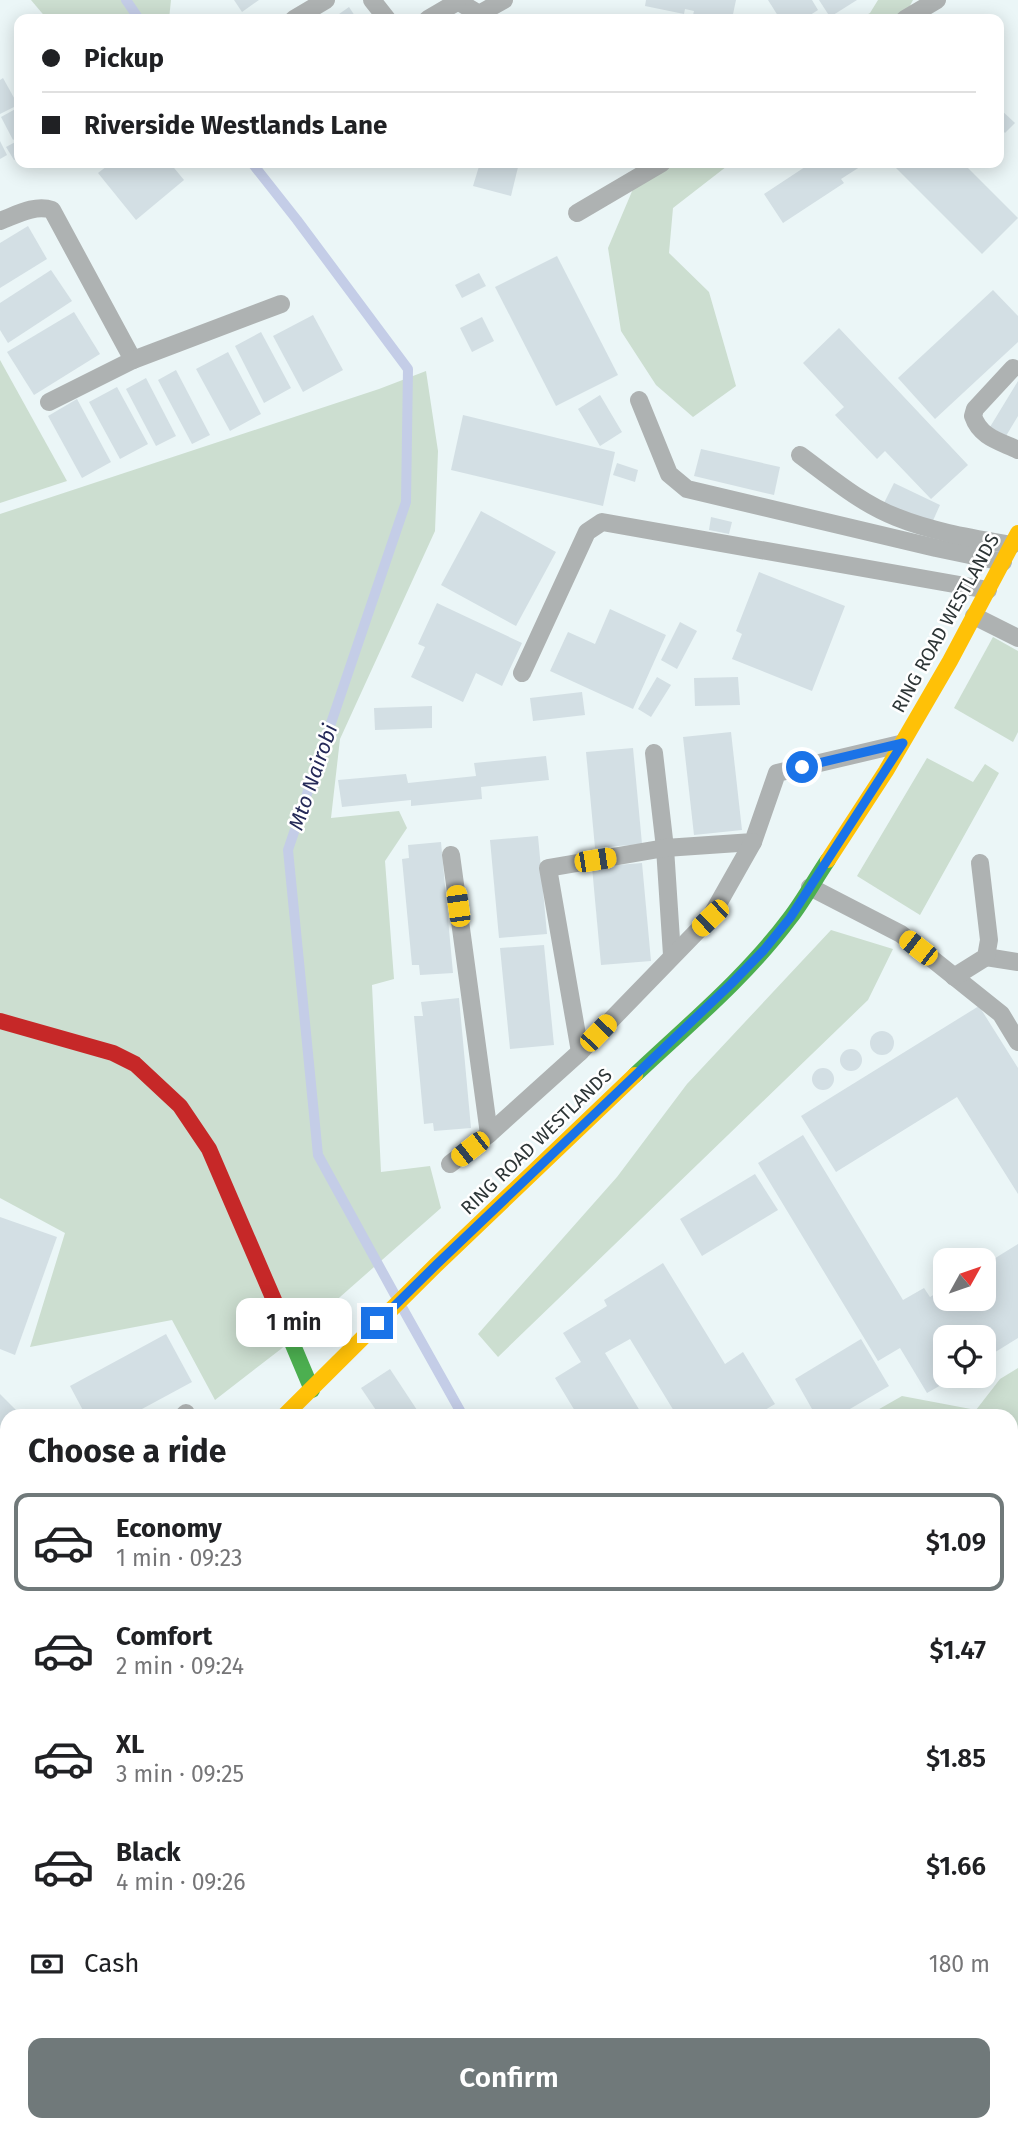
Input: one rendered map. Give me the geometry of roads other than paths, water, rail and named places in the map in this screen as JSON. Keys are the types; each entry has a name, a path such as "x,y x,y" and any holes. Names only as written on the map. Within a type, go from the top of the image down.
{"main road":[{"name":"RING ROAD WESTLANDS","path":"312,1390 437,1264 764,950 790,918 903,743 1015,539"},
{"path":"0,1021 113,1053 144,1071 180,1106 209,1149 312,1390 292,1409"}],"lane":[{"path":"302,14 326,0"},
{"path":"372,0 383,14"},
{"path":"482,14 504,0"},
{"path":"913,14 937,0"},
{"path":"436,14 456,1 478,14"},
{"path":"576,213 653,168"},
{"path":"0,221 30,209 52,210 133,360"},
{"path":"49,402 133,360 281,304"},
{"path":"1013,368 975,409 973,416 986,436 1018,450"},
{"path":"639,400 669,474 687,489 1003,562"},
{"path":"800,455 861,499 894,517 932,530 1015,539"},
{"path":"522,673 587,532 602,522 988,590"},
{"path":"974,616 1018,638"},
{"path":"450,1164 489,1134 580,1052 710,918 753,842 777,773 903,743"},
{"path":"654,753 665,848 672,955"},
{"path":"580,1052 548,868 665,848 753,842"},
{"path":"451,855 489,1134"},
{"path":"980,863 989,940 986,957"},
{"path":"810,887 901,934 1001,1014 1018,1042"},
{"path":"954,976 986,957 1018,962"}],"waterway":[{"name":"Mto Nairobi","path":"126,0 136,14"},
{"name":"Mto Nairobi","path":"256,168 408,369 406,502 288,850 318,1155 395,1295"},
{"name":"Mto Nairobi","path":"403,1309 459,1409"}]}
